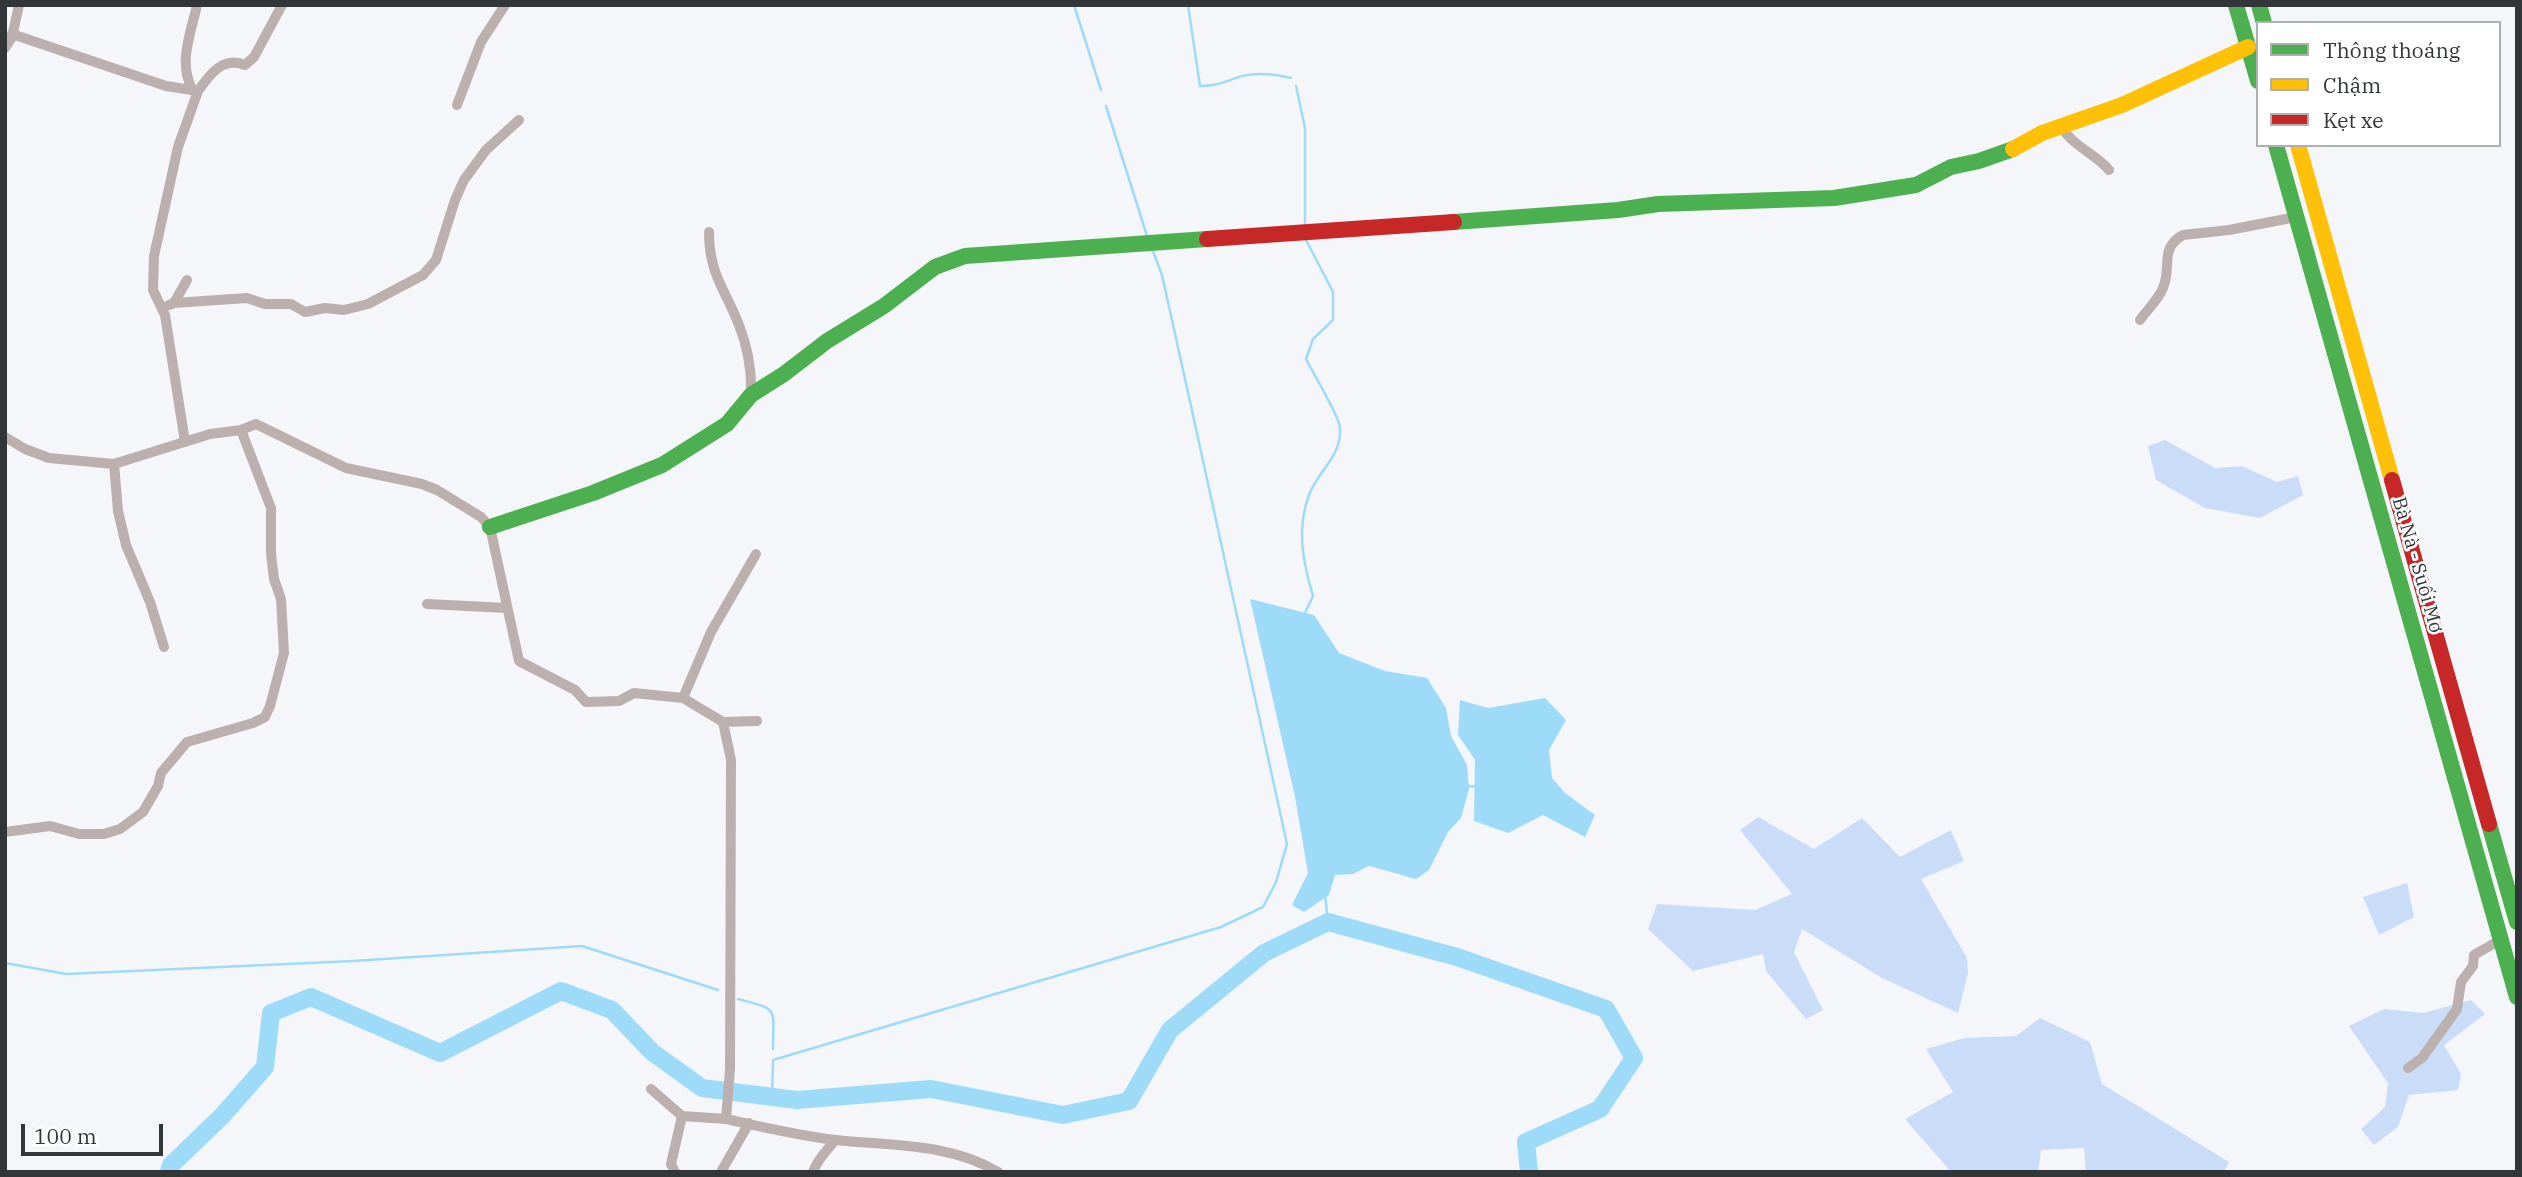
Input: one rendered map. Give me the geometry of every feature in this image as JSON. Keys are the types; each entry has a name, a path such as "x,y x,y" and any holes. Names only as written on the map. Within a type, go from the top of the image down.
{"street":[{"path":"5,48 12,34 19,5"},
{"path":"197,5 184,65 186,78 192,89 198,91"},
{"path":"185,442 164,315 153,290 155,242 178,147 198,91 210,74 225,63 245,65 254,57 282,5"},
{"path":"457,105 481,43 505,5"},
{"path":"2236,5 2253,45 2256,67"},
{"path":"12,34 166,86 198,91"},
{"path":"490,527 593,494 662,466 727,424 751,395 827,341 884,306 935,267 965,256 1618,210 1658,204 1834,198 1916,184 1951,167 2017,148 2042,133 2122,105 2253,45"},
{"path":"162,309 174,303 247,298 265,304 291,304 305,312 325,308 344,310 368,304 412,281 433,265 454,200 475,163 495,140 519,120"},
{"path":"2062,126 2068,138 2109,170"},
{"name":"Bà Nà - Suối Mơ","path":"2277,147 2517,998"},
{"name":"Bà Nà - Suối Mơ","path":"2299,147 2517,922"},
{"path":"2140,320 2165,285 2168,249 2183,234 2229,230 2296,217"},
{"path":"709,232 709,252 714,271 739,325 748,354 752,370 751,395"},
{"path":"174,303 187,279"},
{"path":"5,437 48,458 114,464 210,434 241,430 256,424 346,468 430,487 473,510 490,527 519,661 575,690 586,702 619,701 634,694 683,698 723,722 757,721"},
{"path":"5,832 51,826 79,834 104,834 120,829 143,812 158,786 161,773 187,742 265,717 284,653 281,599 274,579 271,554 271,508 241,430"},
{"path":"114,464 118,511 126,545 150,602 164,647"},
{"path":"683,698 711,632 755,554"},
{"path":"427,604 508,608"},
{"path":"2418,644 2436,640"},
{"path":"723,722 731,760 730,1070 726,1119"},
{"path":"2408,1068 2422,1058 2457,1009 2461,982 2473,966 2474,955 2500,940"},
{"path":"651,1089 682,1116 726,1119 835,1140 933,1148 983,1163 998,1172"},
{"path":"675,1172 671,1164 682,1116"},
{"path":"721,1172 749,1123"},
{"path":"813,1172 818,1158 835,1140"}],"shaded area":[{"path":"2165,440 2215,468 2242,466 2277,482 2298,476 2303,495 2260,518 2205,508 2156,480 2148,446"},
{"path":"1250,599 1314,615 1339,653 1385,671 1427,678 1446,708 1451,736 1467,765 1469,789 1461,818 1448,832 1429,870 1416,879 1369,866 1353,874 1335,875 1329,895 1304,912 1292,905 1308,873 1295,797"},
{"path":"1545,698 1566,720 1549,750 1552,778 1565,793 1595,815 1585,837 1543,815 1508,833 1474,821 1475,760 1458,735 1460,700 1488,708"},
{"path":"1758,817 1814,849 1862,818 1900,857 1951,830 1964,861 1921,879 1967,958 1968,973 1958,1013 1882,978 1802,929 1794,952 1823,1010 1806,1019 1766,971 1763,954 1693,971 1648,929 1657,904 1755,910 1792,894 1740,830"},
{"path":"2407,883 2414,917 2379,935 2363,897"},
{"path":"2471,1000 2485,1014 2444,1045 2461,1074 2458,1090 2409,1095 2398,1127 2374,1145 2361,1129 2385,1107 2388,1083 2349,1026 2384,1009 2423,1013"},
{"path":"2040,1018 2090,1042 2102,1084 2229,1162 2224,1172 2086,1172 2084,1148 2041,1150 2038,1172 1951,1172 1905,1119 1953,1092 1926,1049 1965,1038 2016,1036"}],"waterway":[{"path":"1074,5 1101,90"},
{"path":"1188,5 1200,86 1252,74 1291,78"},
{"path":"1296,86 1305,128 1305,225"},
{"path":"1106,106 1147,236"},
{"path":"1305,238 1333,292 1333,320 1313,339 1306,359 1340,427 1334,455 1313,486 1305,508 1302,546 1313,596 1305,613"},
{"path":"773,1060 1221,927 1263,907 1276,882 1287,844 1162,275 1153,251"},
{"path":"1469,786 1476,787"},
{"path":"1325,895 1328,922"},
{"path":"169,1172 171,1165 222,1116 265,1067 271,1013 311,997 440,1053 561,991 612,1010 652,1052 702,1088 797,1100 931,1089 1063,1115 1129,1101 1170,1030 1264,953 1328,922 1457,957 1606,1009 1634,1058 1600,1109 1526,1142 1529,1172"},
{"path":"5,963 66,974 353,961 582,946 718,990"},
{"path":"738,999 771,1012 773,1049"},
{"path":"772,1097 773,1062"}],"traffic: fast":[{"path":"2236,5 2256,74"},
{"path":"2259,5 2263,21"},
{"path":"2277,147 2517,997"},
{"path":"1454,222 1618,210 1658,204 1834,198 1916,185 1951,167 2013,149"},
{"path":"490,527 593,493 662,465 727,424 751,395 827,341 884,306 935,267 965,256 1207,239"},
{"path":"2489,824 2517,922"}],"traffic: slow":[{"path":"2013,149 2042,133 2122,105 2248,47"},
{"path":"2299,147 2392,480"}],"traffic: jam":[{"path":"1207,239 1454,222"},
{"path":"2392,480 2489,824"}]}
